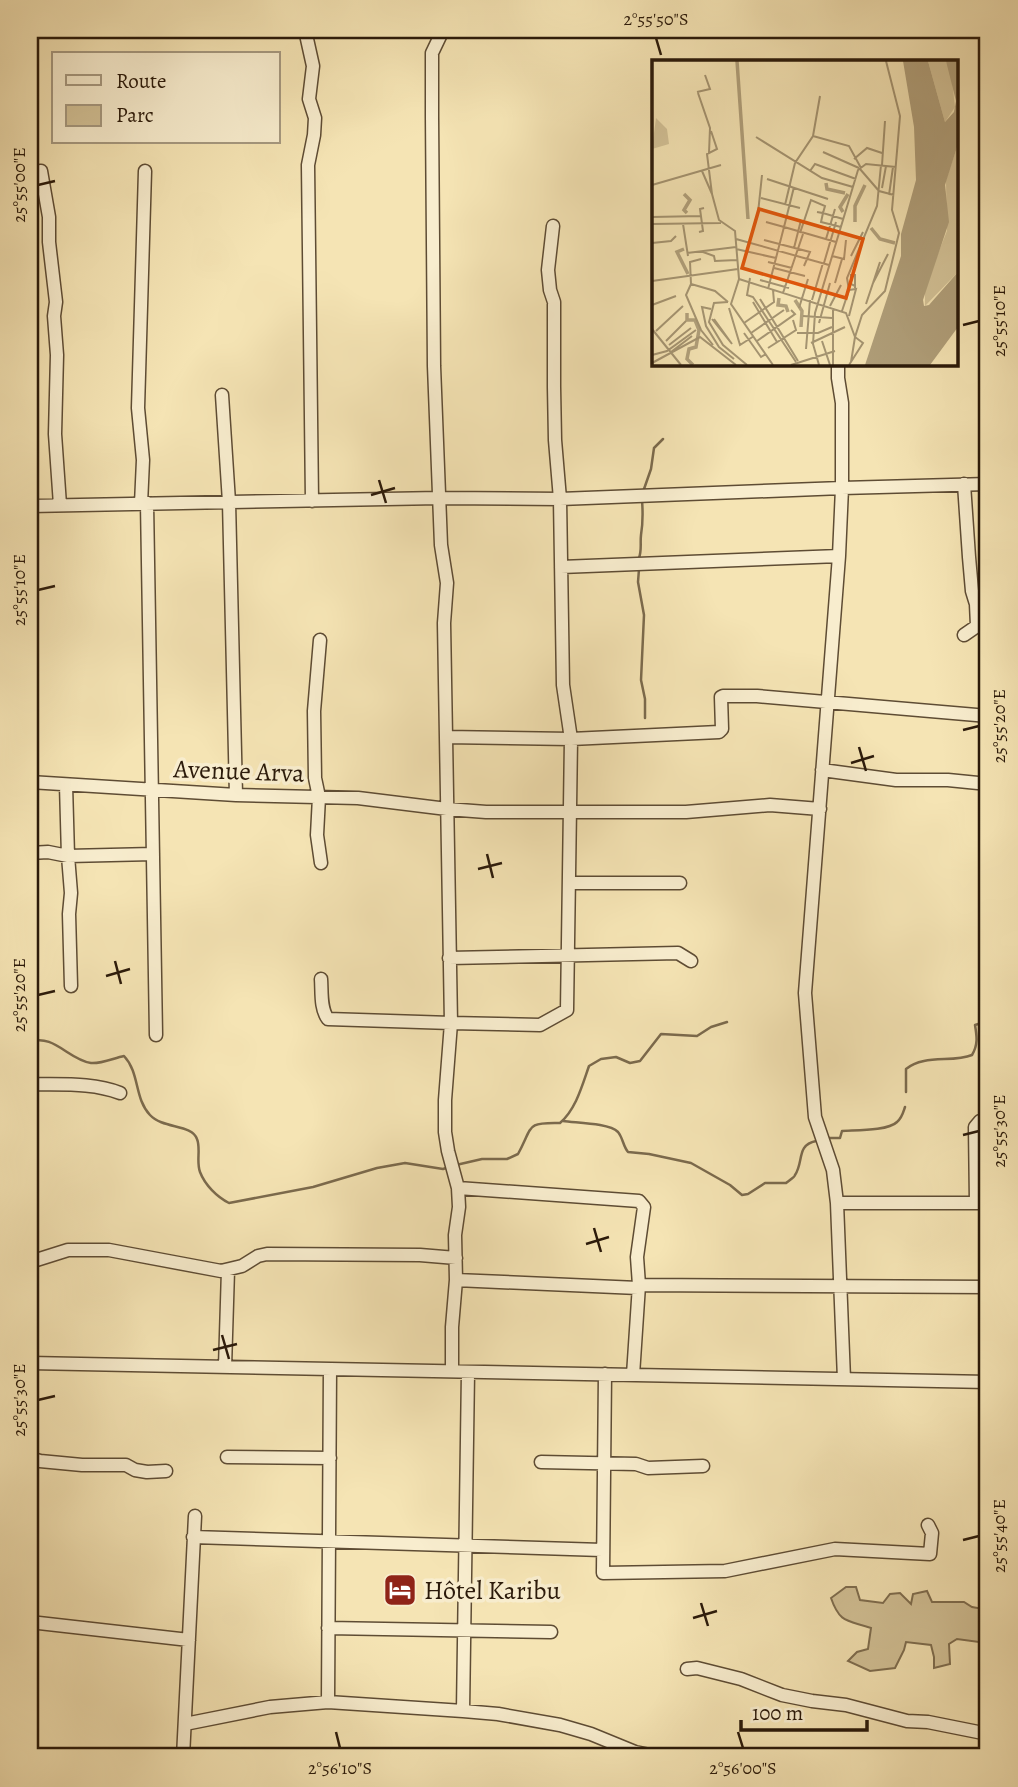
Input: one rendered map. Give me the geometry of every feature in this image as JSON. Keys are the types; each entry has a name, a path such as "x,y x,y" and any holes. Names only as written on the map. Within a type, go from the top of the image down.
{"street":[{"path":"305,30 313,68 309,99 315,118 308,165 312,500"},
{"path":"443,30 432,53 434,366 440,545 447,583 444,623 450,1023 445,1132 458,1188 459,1208 455,1235 452,1371"},
{"path":"41,171 48,208 56,302 55,434 60,505"},
{"path":"145,171 138,408 143,460 156,1035"},
{"path":"321,979 323,1007 328,1019 540,1025 566,1011 571,740 563,685 560,499 555,440 554,302 548,270 553,226"},
{"path":"838,366 842,403 839,556 806,993 816,1117 833,1170 837,1203 844,1379"},
{"path":"222,395 229,502 236,795"},
{"path":"30,506 439,498 560,499 988,484"},
{"path":"964,485 977,626 964,635"},
{"path":"561,567 839,556"},
{"path":"320,640 314,711 317,835 321,863"},
{"path":"446,737 571,740 719,732 722,729 723,696 757,696 988,716"},
{"path":"822,770 896,780 948,780 988,784"},
{"name":"Avenue Arva","path":"30,782 236,795 358,798 486,812 686,812 770,805 820,808"},
{"path":"66,785 71,893 71,986"},
{"path":"30,853 48,852 68,856 153,854"},
{"path":"569,883 680,883"},
{"path":"449,958 678,953 691,961"},
{"path":"30,1084 107,1088 120,1093"},
{"path":"837,1203 982,1203 975,1127 979,1121 988,1119"},
{"path":"458,1188 641,1202 644,1207 637,1256 633,1375"},
{"path":"30,1262 77,1249 109,1251 221,1270 242,1266 267,1254 421,1255 456,1258"},
{"path":"225,1367 228,1270"},
{"path":"456,1280 638,1287 988,1287"},
{"path":"30,1363 988,1382"},
{"path":"328,1703 330,1369"},
{"path":"463,1711 468,1372"},
{"path":"605,1374 603,1573 725,1571 835,1549 930,1554 932,1532 928,1525"},
{"path":"227,1457 330,1458"},
{"path":"30,1458 82,1465 126,1465 147,1472 166,1471"},
{"path":"541,1462 636,1464 648,1468 704,1466"},
{"path":"183,1757 195,1516"},
{"path":"193,1537 602,1550"},
{"path":"30,1622 189,1640"},
{"path":"328,1628 551,1632"},
{"path":"687,1669 697,1668 741,1679 782,1695 846,1705 907,1721 928,1722 988,1734"},
{"path":"185,1724 270,1707 328,1703 463,1711 560,1725 591,1734 635,1755 660,1757"}],"green space":[{"path":"846,1587 856,1587 860,1600 883,1603 890,1594 900,1593 911,1604 913,1594 927,1591 932,1602 964,1602 983,1609 988,1603 988,1638 979,1642 957,1639 949,1644 950,1664 934,1668 931,1645 906,1642 895,1668 870,1671 848,1661 857,1652 868,1649 871,1628 846,1620 838,1613 831,1598"}],"waterway":[{"path":"644,489 654,448 663,439"},
{"path":"639,558 642,500"},
{"path":"639,569 638,582 644,615 641,680 645,718"},
{"path":"906,1092 906,1069 913,1064 930,1060 972,1055 976,1041 975,1025 988,1021"},
{"path":"456,1165 482,1159 507,1159 518,1154 535,1125 560,1123 566,1117 578,1097 589,1066 601,1059 616,1057 630,1063 640,1061 661,1034 697,1036 711,1027 727,1022"},
{"path":"30,1042 46,1041 91,1063 124,1056 133,1070 145,1108 162,1123 194,1134 198,1143 202,1177 212,1190 229,1203 313,1187 377,1168 405,1163 443,1169 449,1167"},
{"path":"827,1138 840,1138 842,1131 879,1129 893,1125 900,1119 905,1107"},
{"path":"563,1121 614,1129 620,1134 628,1152 691,1163 742,1195 765,1183 786,1183 795,1176 803,1150 816,1141"}],"place":[{"name":"Hôtel Karibu","path":"400,1590"}]}
